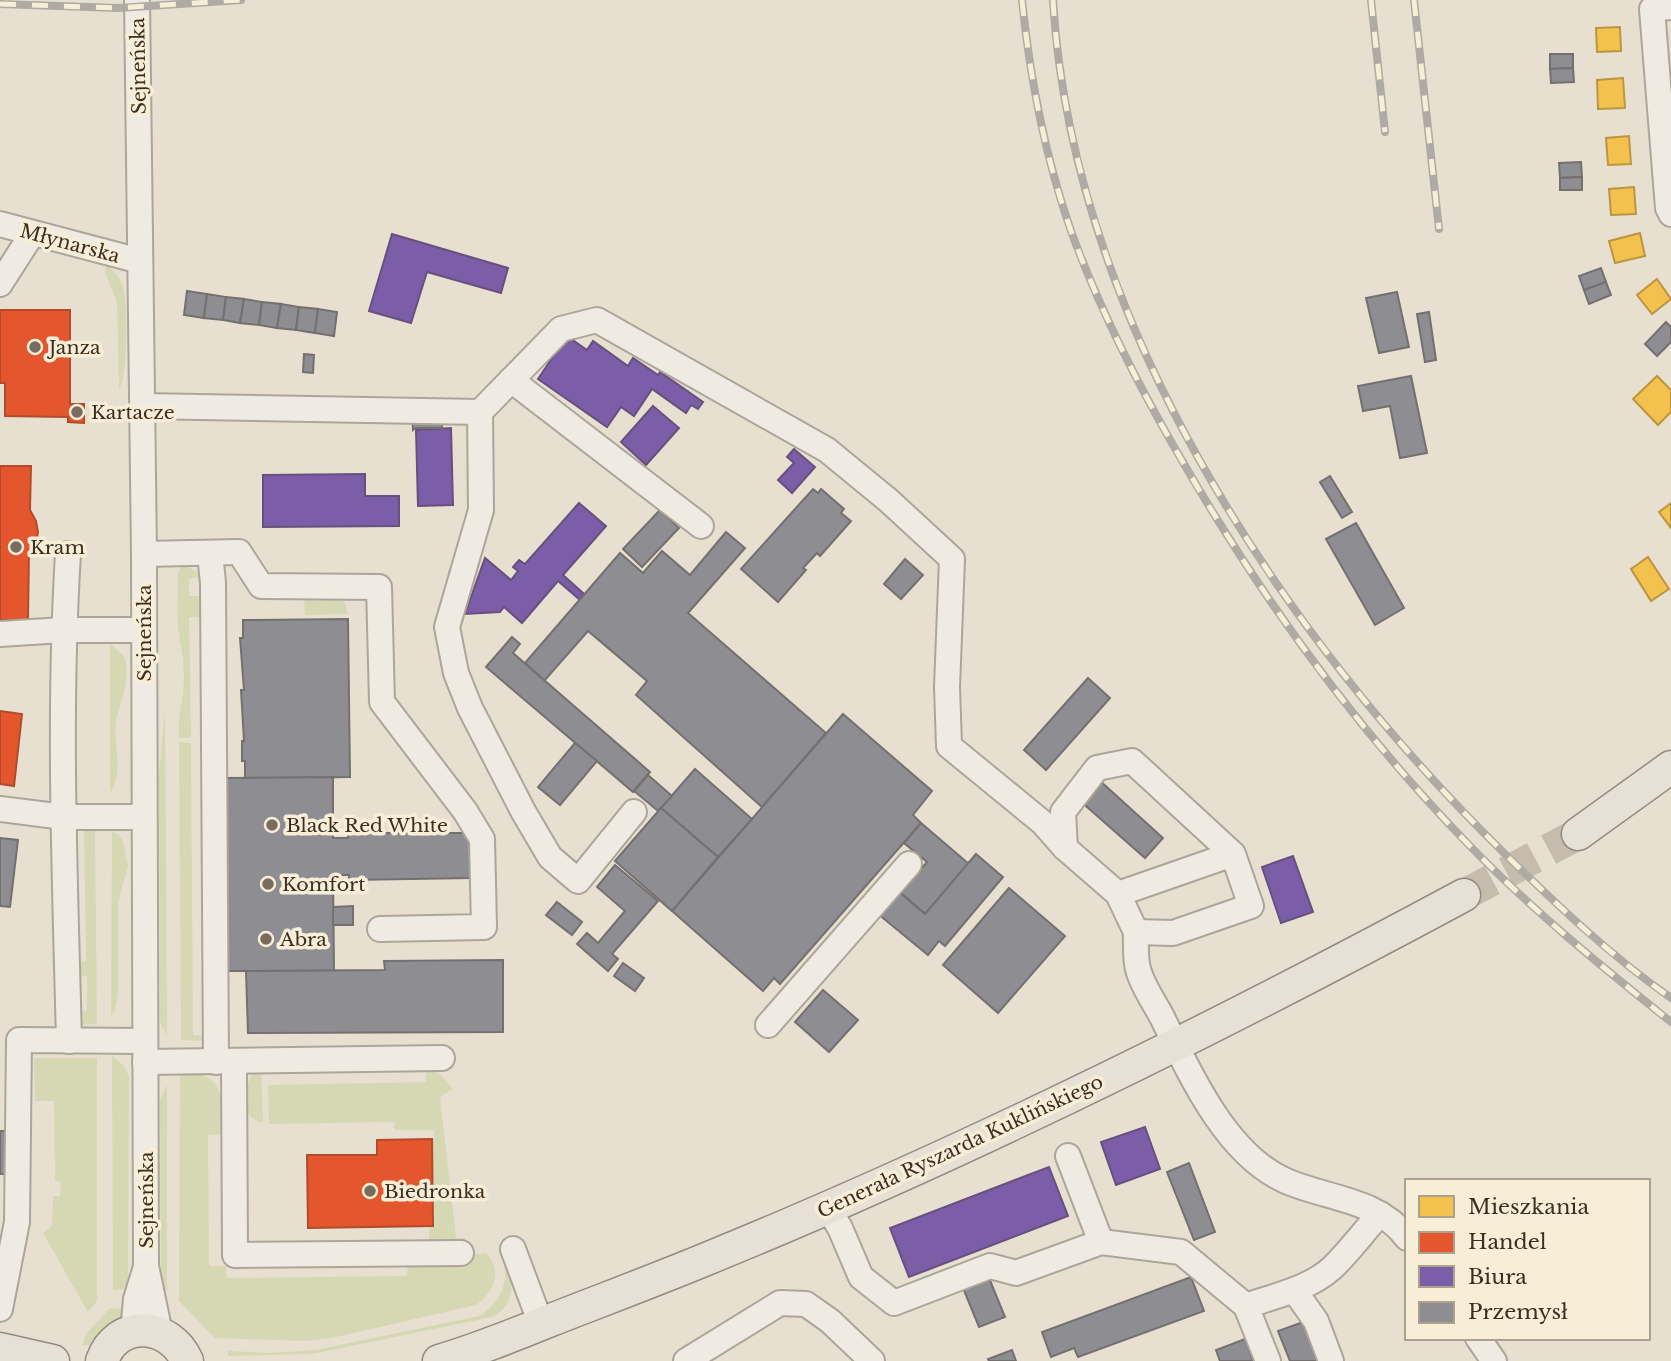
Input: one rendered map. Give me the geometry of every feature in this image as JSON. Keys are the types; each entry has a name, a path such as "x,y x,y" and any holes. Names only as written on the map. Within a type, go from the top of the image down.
{"main road":[{"path":"1578,834 1671,767"},
{"name":"Generała Ryszarda Kuklińskiego","path":"439,1361 541,1324 828,1208 1175,1044 1361,951 1464,895"},
{"path":"98,1359 114,1342 174,1348"},
{"path":"0,1349 52,1361"}],"street":[{"name":"Sejneńska","path":"137,0 144,554 146,1266 174,1348"},
{"path":"1671,7 1652,9 1667,195 1671,214"},
{"name":"Młynarska","path":"0,224 140,261"},
{"path":"0,284 32,234"},
{"path":"634,812 578,881 550,857 470,708 456,673 447,626 481,510 480,412 561,329 597,320 827,450 888,500 952,559 947,687 949,746 1043,823 1065,848 1118,894 1136,932 1138,968 1175,1044 1224,1129 1252,1159 1269,1172 1286,1181 1356,1202 1380,1214 1400,1228 1405,1235"},
{"path":"511,380 701,526"},
{"path":"142,406 480,412"},
{"path":"144,554 239,552 261,586 379,587 382,702 465,811 482,839 485,927 380,929"},
{"path":"210,553 225,1062 236,1255 461,1254"},
{"path":"68,554 63,630 69,1041"},
{"path":"0,634 63,630 143,630"},
{"path":"1065,848 1063,812 1097,768 1132,761 1233,853 1251,906 1173,933 1136,932"},
{"path":"0,809 64,817 144,817"},
{"path":"1118,894 1233,853"},
{"path":"768,1025 909,864"},
{"path":"0,1309 17,1222 19,1040 69,1041 225,1062 442,1058"},
{"path":"1068,1156 1101,1242"},
{"path":"828,1208 840,1228 861,1277 894,1303 990,1266 1016,1273 1101,1242 1181,1252 1245,1306 1268,1361"},
{"path":"1245,1306 1294,1290 1319,1278 1332,1268 1380,1214"},
{"path":"513,1249 541,1324"},
{"path":"1294,1290 1316,1321 1331,1361"},
{"path":"686,1361 780,1303 806,1304 830,1321 872,1361"},
{"path":"1479,1340 1494,1361"}],"green space":[{"path":"106,265 118,277 125,295 126,355 119,390 117,302 105,273"},
{"path":"181,567 188,567 203,576 189,579 189,596 205,596 206,617 189,617 191,738 179,738 184,677 177,611 178,573"},
{"path":"304,600 342,601 348,614 305,615"},
{"path":"110,644 124,656 127,671 116,726 117,774 110,793"},
{"path":"165,712 167,1036 160,1022 159,773"},
{"path":"179,742 191,743 193,1035 203,1036 206,1041 181,1040"},
{"path":"84,829 95,829 97,1024 75,1025 75,1012 87,1011 87,976 74,976 74,962 86,961"},
{"path":"112,832 118,834 123,841 128,866 118,903 118,992 115,1011 111,1015"},
{"path":"112,1056 124,1066 129,1077 128,1288 113,1290"},
{"path":"34,1058 97,1058 97,1301 88,1312 43,1233 52,1226 53,1196 60,1196 61,1182 55,1181 54,1101 35,1101"},
{"path":"426,1068 441,1075 453,1089 440,1097 456,1238 465,1238 466,1243 429,1244 429,1226 433,1226 434,1130 395,1130 394,1122 269,1124 268,1085 426,1082"},
{"path":"261,1069 263,1123 249,1115 245,1102 250,1079 254,1072"},
{"path":"186,1072 209,1078 215,1084 221,1101 221,1134 208,1135 209,1266 226,1266 227,1278 407,1276 408,1262 486,1253 495,1274 488,1294 476,1305 332,1338 304,1341 215,1338 179,1301 180,1074"},
{"path":"167,1085 167,1290 161,1291 160,1099"},
{"path":"503,1257 509,1268 511,1292 505,1306 492,1317 312,1354 228,1356 228,1351 270,1353 316,1350 479,1316 489,1309 501,1292 505,1280"},
{"path":"110,1308 126,1310 119,1323 103,1340 82,1345 87,1333"}],"building: Mieszkania":[{"path":"1620,27 1621,51 1597,52 1596,28"},
{"path":"1623,78 1625,108 1598,109 1597,80"},
{"path":"1629,136 1631,164 1608,165 1606,138"},
{"path":"1634,187 1636,214 1611,215 1609,189"},
{"path":"1640,233 1645,256 1615,263 1609,241"},
{"path":"1657,279 1671,299 1652,314 1637,295"},
{"path":"1657,376 1671,390 1671,412 1658,425 1633,399"},
{"path":"1671,503 1671,528 1659,512"},
{"path":"1648,557 1669,589 1651,601 1631,569"}],"building: Handel":[{"name":"Janza","path":"0,310 70,310 70,404 84,404 84,423 68,422 68,417 5,416 5,383 0,383"},
{"name":"Kram","path":"0,466 31,466 30,510 38,532 36,543 29,550 28,621 0,620"},
{"path":"0,711 22,714 14,786 0,784"},
{"name":"Biedronka","path":"432,1139 433,1226 308,1228 307,1155 377,1155 377,1140"}],"building: Biura":[{"path":"392,234 508,268 501,293 427,272 411,323 369,311"},
{"path":"567,336 587,350 593,341 628,366 633,358 658,375 660,372 703,402 698,409 691,405 686,413 652,389 634,416 621,407 607,427 538,379"},
{"path":"653,406 679,428 646,465 621,442"},
{"path":"451,428 453,505 418,506 416,430"},
{"path":"794,449 815,467 792,493 778,480 794,463 787,457"},
{"path":"365,474 365,496 399,496 399,526 263,527 263,475"},
{"path":"579,503 606,526 563,575 584,594 580,600 558,581 522,623 504,607 500,612 465,614 485,558 511,580 518,571 513,567 519,560 525,564"},
{"path":"1293,856 1313,912 1281,923 1262,867"},
{"path":"1145,1127 1160,1169 1116,1185 1101,1142"},
{"path":"1049,1167 1068,1216 909,1277 890,1228"}],"building: Przemysł":[{"path":"1550,54 1573,54 1573,68 1550,69"},
{"path":"1573,68 1574,82 1551,83 1550,69"},
{"path":"1581,162 1582,177 1560,178 1559,163"},
{"path":"1582,177 1582,190 1560,190 1560,178"},
{"path":"1601,268 1606,282 1584,290 1579,276"},
{"path":"1606,282 1611,295 1589,304 1584,290"},
{"path":"187,291 207,294 204,318 184,315"},
{"path":"1397,292 1409,347 1379,353 1366,298"},
{"path":"207,294 226,297 223,320 204,318"},
{"path":"226,297 244,299 240,323 223,320"},
{"path":"244,299 262,302 259,325 240,323"},
{"path":"262,302 281,304 277,328 259,325"},
{"path":"281,304 299,307 296,330 277,328"},
{"path":"299,307 318,309 315,333 296,330"},
{"path":"318,309 337,312 334,336 315,333"},
{"path":"1429,312 1436,360 1425,362 1417,314"},
{"path":"1666,322 1671,327 1671,342 1657,356 1645,344"},
{"path":"304,354 314,355 313,373 303,372"},
{"path":"1411,376 1427,453 1400,458 1390,406 1363,411 1358,386"},
{"path":"412,416 442,418 442,428 413,430"},
{"path":"1330,476 1352,512 1342,518 1320,482"},
{"path":"813,489 818,493 821,489 844,509 841,513 851,521 820,556 817,553 803,568 806,570 778,602 741,569"},
{"path":"660,510 679,528 642,567 623,549"},
{"path":"1356,523 1404,608 1375,625 1326,539"},
{"path":"726,532 745,548 688,613 826,733 762,807 636,695 647,681 588,631 544,681 525,663 620,553 643,573 662,551 690,575"},
{"path":"905,559 923,575 901,599 884,584"},
{"path":"348,619 350,777 245,779 245,761 242,761 244,741 241,690 244,690 240,638 243,638 243,620"},
{"path":"512,637 520,644 513,653 650,772 633,792 486,667"},
{"path":"1088,678 1110,698 1046,770 1024,750"},
{"path":"843,714 932,791 913,815 921,823 780,984 774,978 763,991 672,911"},
{"path":"575,743 597,761 560,805 538,787"},
{"path":"695,769 752,819 718,857 661,808"},
{"path":"648,775 672,796 658,811 634,791"},
{"path":"333,777 333,838 348,838 348,833 471,833 472,878 349,880 349,875 333,875 334,971 228,971 226,778"},
{"path":"1098,779 1163,838 1145,858 1079,800"},
{"path":"661,808 718,857 672,911 615,861"},
{"path":"921,823 969,864 925,914 901,893 927,862 904,843"},
{"path":"0,838 18,840 10,907 0,906"},
{"path":"976,854 1003,877 945,946 939,941 928,955 878,914 898,891 925,914"},
{"path":"615,865 658,901 612,954 618,959 608,971 577,944 587,933 598,943 625,911 597,887"},
{"path":"1009,888 1065,936 998,1013 943,965"},
{"path":"557,902 582,922 572,935 546,915"},
{"path":"353,906 353,925 333,925 333,907"},
{"path":"503,960 503,1032 248,1033 246,971 385,970 384,961"},
{"path":"623,963 644,978 635,991 614,976"},
{"path":"823,990 858,1020 829,1052 795,1022"},
{"path":"0,1131 9,1131 13,1174 0,1174"},
{"path":"1189,1163 1215,1232 1194,1240 1167,1172"},
{"path":"1191,1277 1204,1311 1078,1357 1074,1348 1051,1357 1042,1332"},
{"path":"989,1278 1005,1317 979,1327 963,1288"},
{"path":"1303,1322 1318,1361 1290,1361 1278,1331"},
{"path":"1245,1339 1253,1361 1220,1361 1216,1350"},
{"path":"1012,1350 1016,1361 988,1359"}],"tunnel":[{"path":"1464,895 1578,834"}],"railway":[{"path":"0,4 118,8 241,0"},
{"path":"1022,0 1029,59 1046,146 1071,231 1105,313 1144,393 1238,552 1308,654 1385,753 1426,800 1542,915 1671,1022"},
{"path":"1053,0 1069,120 1100,238 1146,354 1203,466 1269,573 1343,674 1423,769 1565,912 1606,948 1671,998"},
{"path":"1371,0 1385,132"},
{"path":"1414,0 1439,229"}],"place":[{"name":"Janza","path":"35,347"},
{"name":"Kartacze","path":"77,412"},
{"name":"Kram","path":"16,547"},
{"name":"Black Red White","path":"272,825"},
{"name":"Komfort","path":"268,884"},
{"name":"Abra","path":"266,939"},
{"name":"Biedronka","path":"370,1191"}]}
